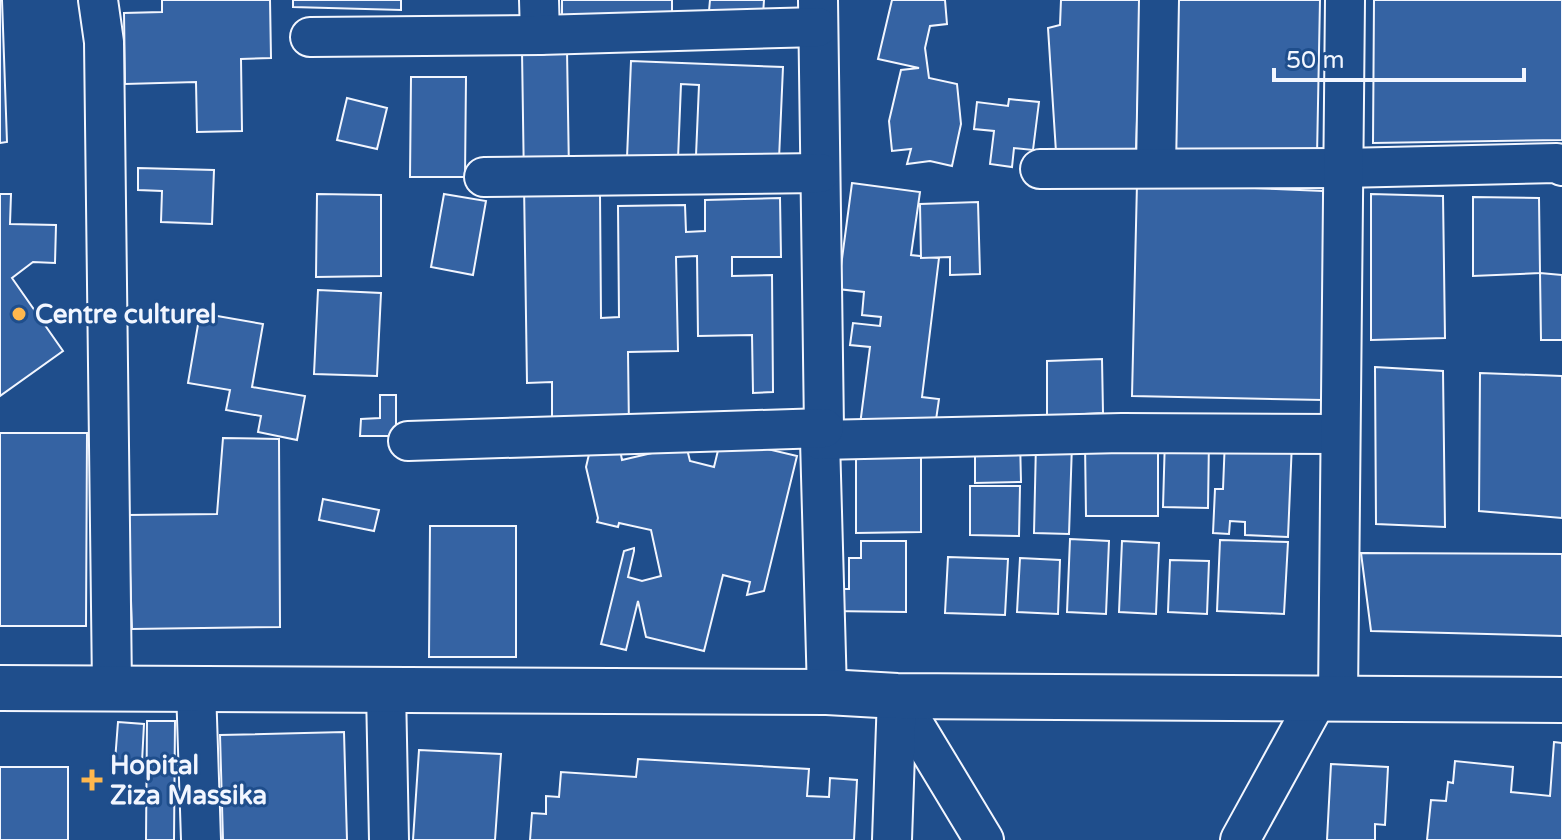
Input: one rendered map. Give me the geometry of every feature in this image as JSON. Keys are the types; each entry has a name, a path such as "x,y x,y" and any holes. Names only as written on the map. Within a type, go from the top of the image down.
{"main road":[{"path":"0,688 1562,700"}],"street":[{"path":"98,0 104,42 112,687"},
{"path":"1156,168 1159,0"},
{"path":"1240,840 1328,698 1340,434 1345,0"},
{"path":"310,37 539,17 818,13 827,692"},
{"path":"1040,169 1343,168 1557,163 1562,166"},
{"path":"484,177 820,173"},
{"path":"408,441 822,434 1340,434"},
{"path":"196,688 201,840"},
{"path":"386,690 389,840"},
{"path":"892,840 897,696"},
{"path":"897,696 984,840"}],"building":[{"path":"0,0 7,142 0,143"},
{"path":"162,0 270,0 271,58 241,59 242,131 197,132 196,82 125,84 124,13 162,12"},
{"path":"293,0 401,0 401,10 293,7"},
{"path":"562,0 672,0 672,34 562,34"},
{"path":"710,0 764,0 763,15 709,11"},
{"path":"892,0 945,0 947,24 930,26 925,48 929,78 957,84 961,124 952,166 930,161 907,164 911,149 892,151 889,121 901,70 919,68 878,59"},
{"path":"1061,0 1141,0 1136,151 1056,152 1048,28 1060,25"},
{"path":"1175,0 1320,0 1317,156 1172,153"},
{"path":"1374,0 1562,0 1562,140 1373,143"},
{"path":"567,50 569,172 600,194 601,318 619,317 618,206 685,205 686,232 705,231 705,200 780,198 781,257 732,257 732,276 772,275 773,392 753,393 752,335 698,336 697,256 676,257 678,351 628,352 629,430 552,431 552,382 527,383 522,51"},
{"path":"631,61 783,67 778,182 695,179 699,85 681,84 677,184 626,182"},
{"path":"411,77 466,77 465,177 410,177"},
{"path":"347,98 387,108 377,149 337,140"},
{"path":"1009,99 1039,102 1033,150 1014,148 1012,167 990,164 994,131 974,129 977,102 1008,106"},
{"path":"138,168 214,170 212,224 161,222 162,191 138,190"},
{"path":"852,183 920,192 911,255 939,258 922,397 939,399 934,434 860,425 870,347 850,345 853,323 880,326 881,317 862,315 864,292 838,289"},
{"path":"1137,183 1323,191 1323,400 1132,396"},
{"name":"Centre culturel","path":"0,194 11,194 10,224 56,225 55,263 33,262 12,278 63,351 0,396"},
{"path":"317,194 381,195 381,276 316,277"},
{"path":"444,194 486,201 473,275 431,267"},
{"path":"1371,194 1443,196 1445,338 1371,340"},
{"path":"1473,197 1539,198 1540,273 1473,276"},
{"path":"978,202 980,274 950,275 950,257 921,258 920,204"},
{"path":"1540,273 1562,275 1562,340 1541,340"},
{"path":"318,290 381,293 377,376 314,374"},
{"path":"200,313 263,324 252,387 305,396 297,440 258,432 261,416 226,410 230,390 188,383"},
{"path":"1102,359 1103,413 1047,416 1047,361"},
{"path":"1375,367 1443,371 1445,527 1376,524"},
{"path":"1480,373 1562,376 1562,518 1479,511"},
{"path":"380,395 396,395 396,436 360,436 361,419 380,418"},
{"path":"0,433 87,433 86,626 0,626"},
{"path":"1165,437 1209,438 1208,508 1163,507"},
{"path":"223,438 279,439 280,627 132,629 128,515 217,514"},
{"path":"721,438 797,456 764,591 747,595 750,582 723,575 704,651 646,637 638,601 626,650 601,644 624,551 634,548 628,577 642,581 661,576 651,530 597,522 586,467 590,450 619,444 622,460 686,445 690,461 714,467"},
{"path":"1020,439 1021,482 975,483 975,440"},
{"path":"1225,439 1292,442 1288,537 1245,535 1245,522 1230,521 1229,534 1213,533 1215,489 1223,489"},
{"path":"1158,442 1158,516 1086,516 1085,443"},
{"path":"1036,443 1072,444 1069,534 1034,533"},
{"path":"921,445 921,532 856,533 856,446"},
{"path":"970,486 1020,486 1019,536 970,535"},
{"path":"323,499 379,510 374,531 319,520"},
{"path":"430,526 516,526 516,657 429,657"},
{"path":"1070,539 1109,541 1106,614 1067,612"},
{"path":"1220,540 1288,542 1284,614 1217,611"},
{"path":"861,541 906,541 906,612 829,611 829,589 849,589 849,558 861,558"},
{"path":"1122,541 1159,543 1156,614 1119,612"},
{"path":"1361,553 1562,554 1562,636 1371,631"},
{"path":"948,557 1008,559 1005,615 945,613"},
{"path":"1020,558 1060,560 1058,614 1017,612"},
{"path":"1170,560 1209,561 1207,614 1168,612"},
{"path":"147,721 175,721 174,840 146,840"},
{"path":"118,722 144,724 142,762 115,761"},
{"path":"344,732 347,840 223,840 220,735"},
{"path":"1554,742 1562,743 1562,840 1427,840 1431,800 1446,801 1448,782 1453,783 1455,761 1513,767 1511,792 1550,796"},
{"path":"419,750 501,754 495,840 413,840"},
{"path":"638,759 809,769 807,796 829,797 830,778 857,780 854,840 530,840 532,813 546,814 546,796 559,797 561,772 636,777"},
{"path":"1331,764 1388,767 1385,825 1375,824 1375,840 1327,840"},
{"path":"0,767 68,767 68,840 0,840"}],"place":[{"name":"Centre culturel","path":"19,314"},
{"name":"Hopital Ziza Massika","path":"92,780"}]}
